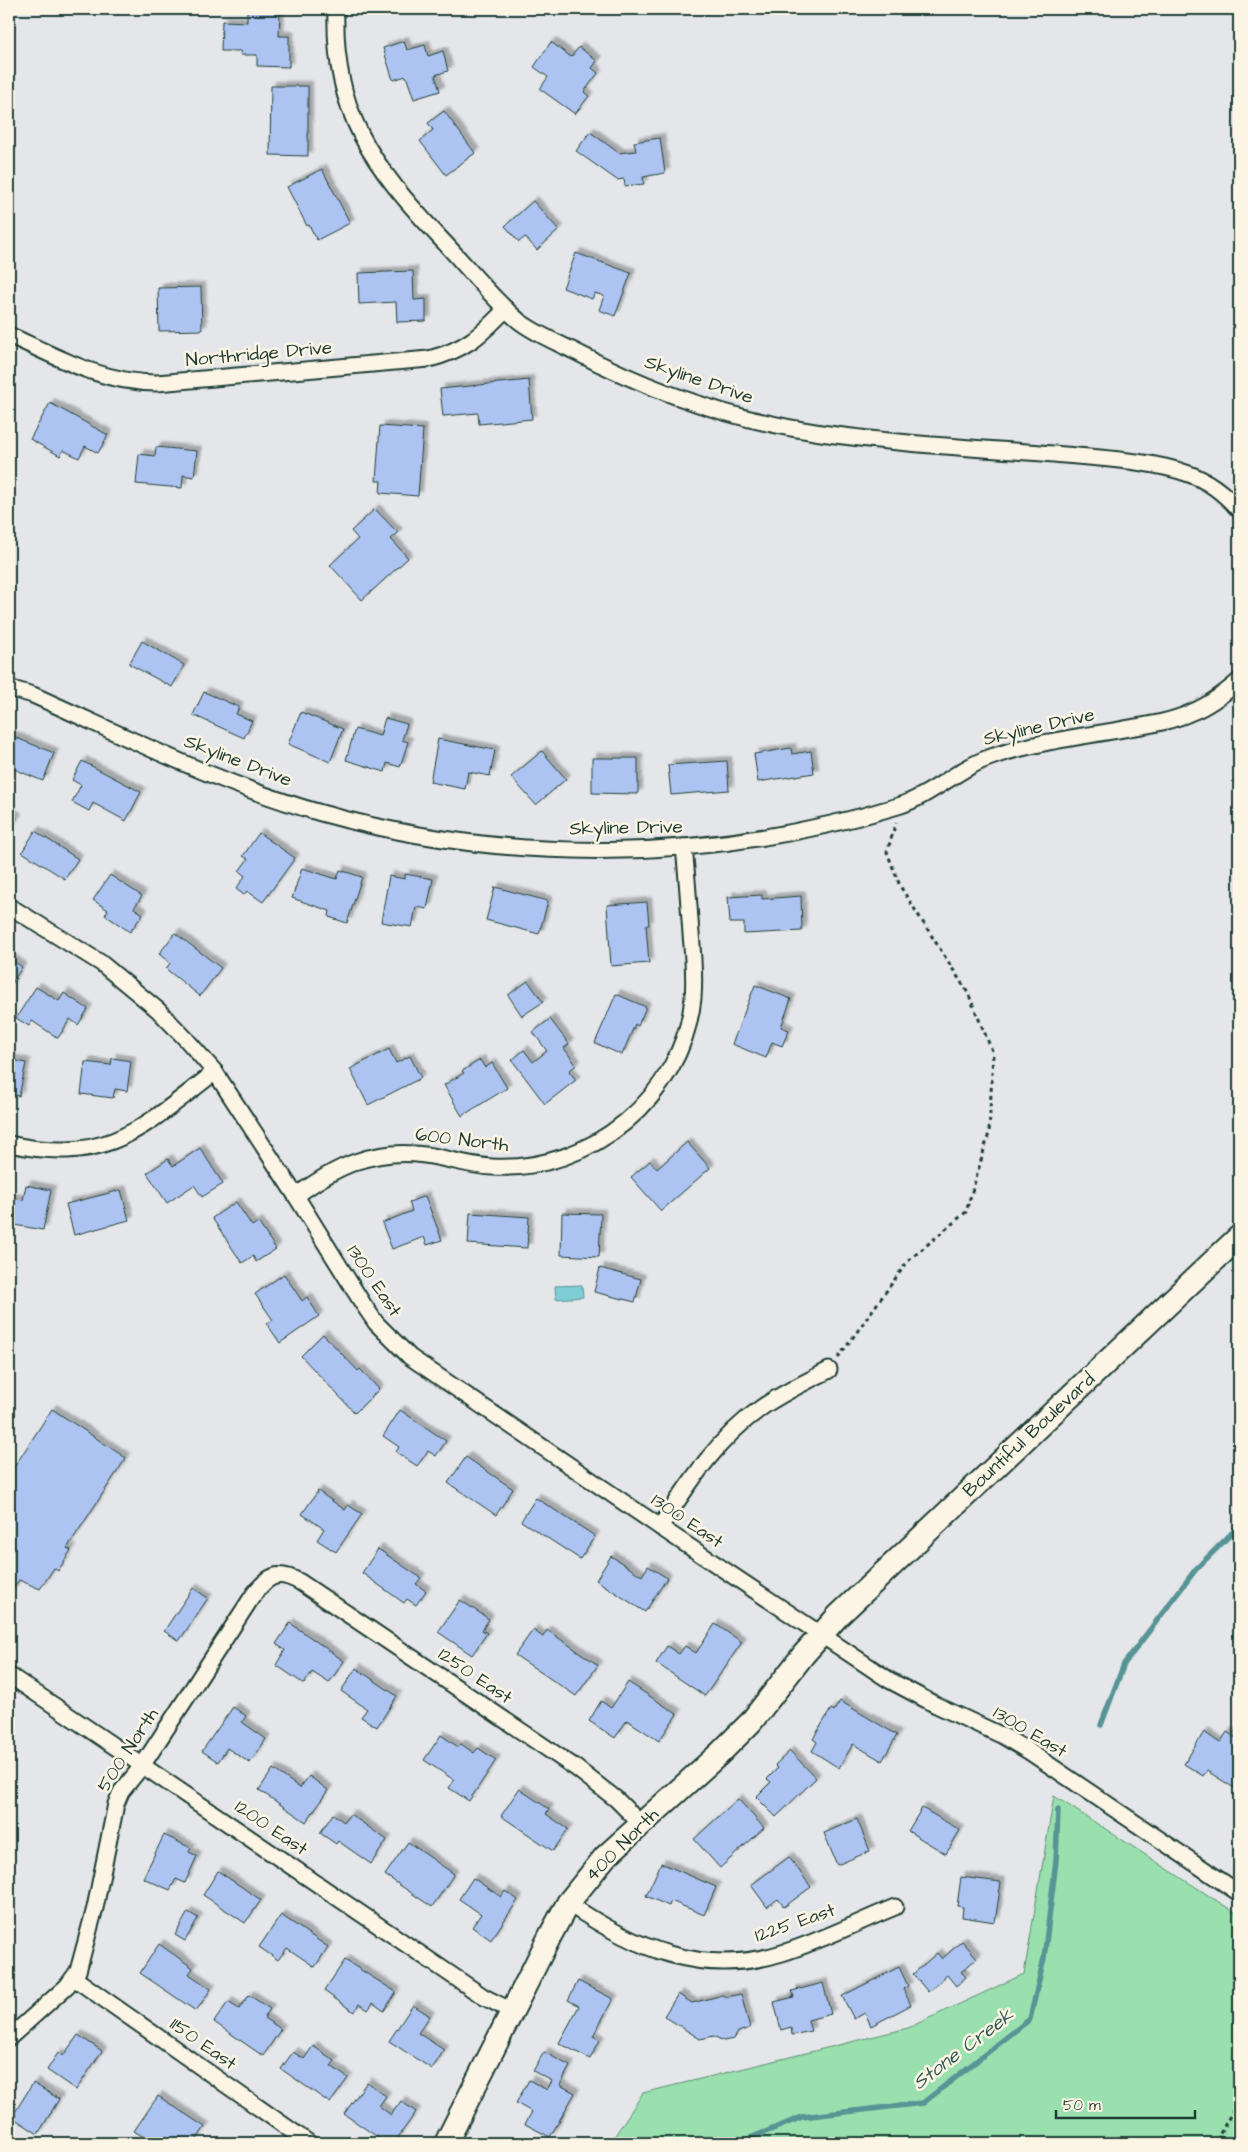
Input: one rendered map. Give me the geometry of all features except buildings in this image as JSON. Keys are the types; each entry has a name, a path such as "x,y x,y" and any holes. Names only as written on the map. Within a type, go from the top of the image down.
{"main road":[{"name":"Bountiful Boulevard","path":"820,1635 928,1530 1239,1237"},
{"name":"400 North","path":"446,2143 550,1934 568,1903 605,1857 746,1728 820,1635"}],"street":[{"name":"Skyline Drive","path":"336,9 337,65 348,104 367,147 393,186 506,309 537,332 606,368 658,390 720,411 820,433 1087,457 1167,468 1202,479 1228,498 1239,510"},
{"name":"Northridge Drive","path":"9,335 97,374 126,382 157,383 429,359 450,353 470,343 506,309"},
{"name":"Skyline Drive","path":"9,688 33,695 230,782 320,812 366,824 452,840 538,848 620,850 684,847 776,836 902,805 923,796 962,771 991,757 1028,747 1175,718 1210,703 1239,681"},
{"name":"600 North","path":"296,1196 320,1178 339,1168 359,1160 381,1155 403,1153 426,1155 470,1165 491,1167 533,1166 576,1154 621,1128 640,1110 670,1070 688,1022 693,999 694,975 684,847"},
{"path":"9,906 73,944 129,985 158,1010 215,1072 154,1119 128,1135 102,1145 60,1151 9,1144"},
{"name":"1300 East","path":"215,1072 296,1196 363,1304 376,1323 410,1357 889,1680 936,1705 1003,1736 1030,1752 1239,1893"},
{"path":"660,1527 701,1467 738,1426 761,1408 828,1370"},
{"name":"500 North","path":"9,2038 74,1978 84,1956 116,1804 121,1792 142,1766 254,1594 267,1580 277,1574"},
{"name":"1250 East","path":"277,1574 285,1575 300,1582 576,1768 616,1799 641,1824"},
{"name":"1200 East","path":"9,1676 484,1997 512,2011"},
{"name":"1225 East","path":"568,1903 610,1930 650,1948 669,1955 710,1962 734,1962 782,1953 895,1907"},
{"name":"1150 East","path":"74,1978 309,2143"}],"path":[{"path":"828,1370 908,1262 966,1212 989,1133 993,1053 968,993 900,886 887,852 902,805"},
{"path":"1237,2143 1218,2137 1239,2100"}],"green space":[{"path":"1054,1796 1239,1915 1239,2143 610,2143 643,2093 908,2028 1024,1974"}],"water":[{"path":"582,1285 583,1297 556,1299 555,1286"}],"waterway":[{"path":"1101,1725 1124,1664 1196,1569 1239,1526"},
{"name":"Stone Creek","path":"738,2143 802,2117 923,2103 1030,2019 1044,1958 1056,1861 1058,1810"}]}
